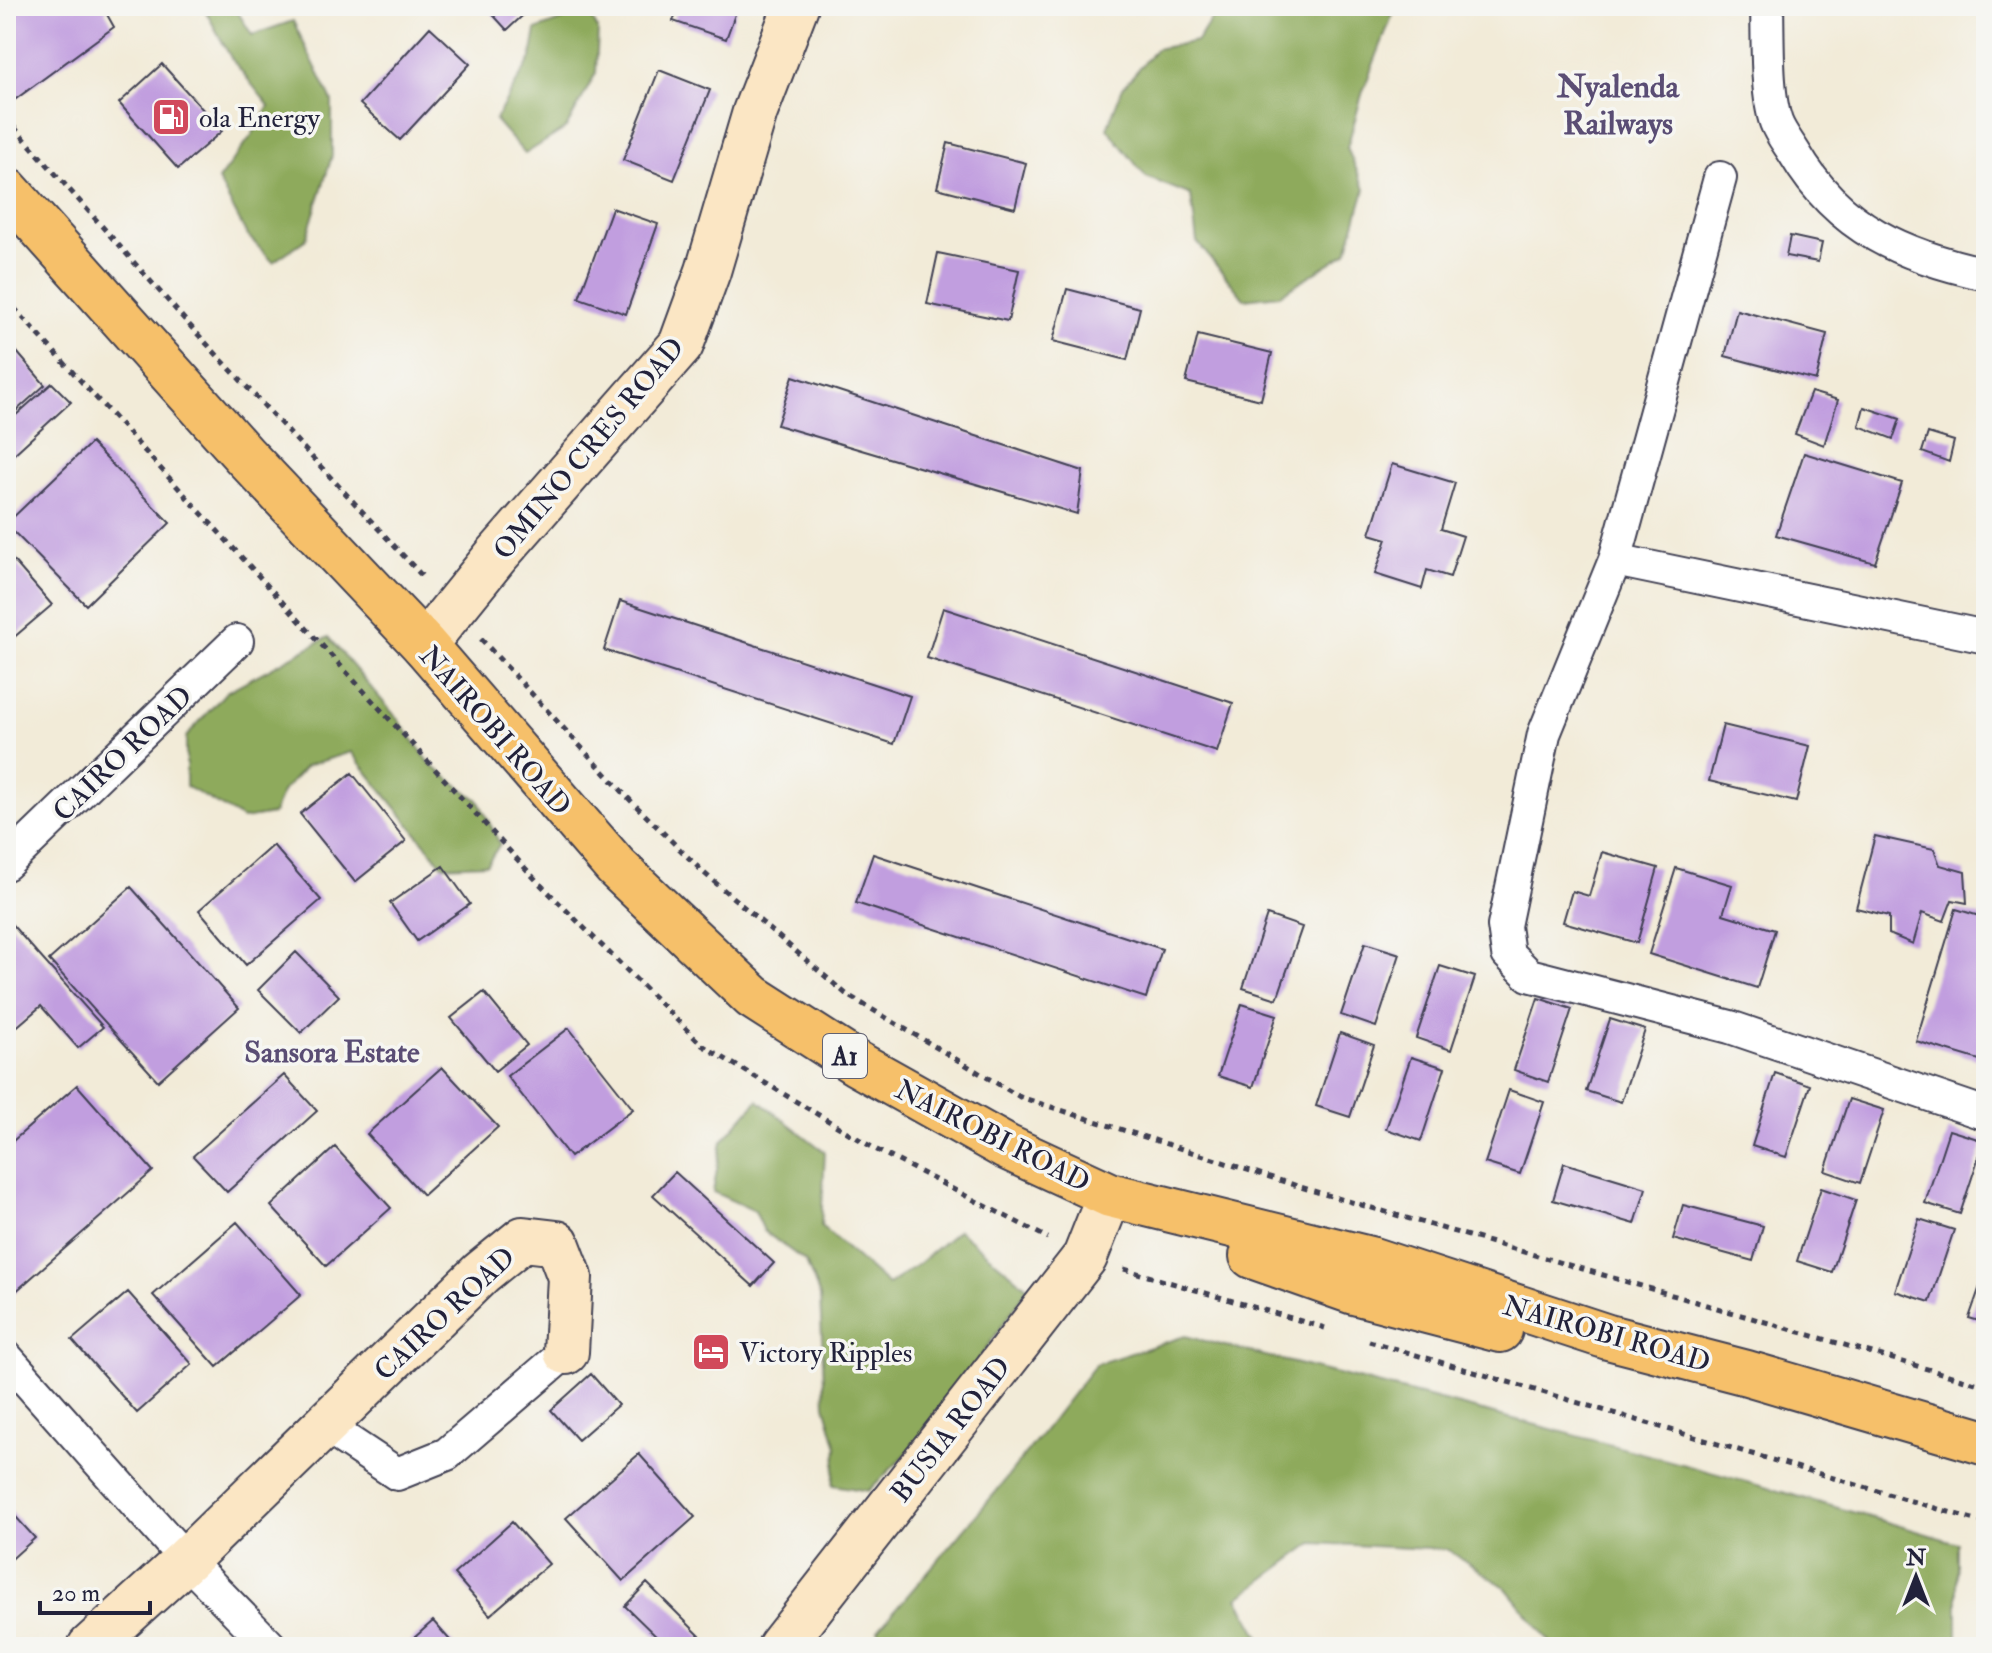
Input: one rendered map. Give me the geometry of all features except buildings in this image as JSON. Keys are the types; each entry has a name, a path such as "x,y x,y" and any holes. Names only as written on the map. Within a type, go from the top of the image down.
{"highway":[{"name":"NAIROBI ROAD","path":"6,189 244,455 424,645 616,867 753,997 856,1063 1006,1147 1110,1195 1370,1259 1608,1337 1747,1373 1986,1443"},
{"name":"NAIROBI ROAD","path":"6,217 229,470 672,935 749,1002 862,1076 1015,1160 1106,1204 1354,1292 1742,1395 1986,1473"}],"street":[{"name":"OMINO CRES ROAD","path":"424,645 496,556 681,345 705,282 755,112 796,6"},
{"path":"1767,6 1769,73 1776,123 1804,170 1831,202 1882,241 1986,274"},
{"path":"1720,178 1615,560 1544,734 1504,926 1508,954 1529,975 1730,1027 1986,1114"},
{"path":"1615,560 1986,637"},
{"name":"CAIRO ROAD","path":"6,864 237,641"},
{"name":"BUSIA ROAD","path":"780,1647 1085,1257 1106,1204"},
{"name":"CAIRO ROAD","path":"90,1647 186,1560 481,1273 523,1239 557,1243 570,1277 566,1352 447,1454 397,1474 325,1426"},
{"path":"6,1357 186,1560 271,1647"}],"path":[{"path":"6,118 193,329 632,802 704,873 846,994 1020,1097 1310,1190 1986,1386"},
{"path":"6,299 537,881 702,1045 877,1150 1085,1257 1329,1329"},
{"path":"1360,1338 1986,1523"}],"green space":[{"path":"203,6 234,6 252,35 293,21 332,101 332,156 306,239 273,262 247,235 218,180 252,135 269,106 231,58"},
{"path":"1220,6 1396,6 1363,91 1347,148 1365,189 1347,252 1279,295 1244,299 1197,242 1191,195 1146,177 1107,128 1123,87 1156,49 1197,41"},
{"path":"588,10 598,30 596,73 566,128 525,154 495,120 531,58 536,30"},
{"path":"328,637 397,718 432,766 478,800 500,844 487,864 443,866 351,752 306,766 282,792 273,814 243,819 186,786 186,737 226,692"},
{"path":"758,1100 825,1152 821,1226 888,1285 958,1230 1028,1288 927,1434 868,1491 833,1485 837,1447 825,1405 820,1296 806,1262 764,1231 755,1211 713,1192 722,1141"},
{"path":"1185,1336 1572,1435 1957,1543 1957,1647 1554,1647 1505,1587 1448,1550 1313,1543 1238,1598 1266,1647 888,1647 878,1630 995,1493 1096,1364"}],"place":[{"name":"ola Energy","path":"171,117"},
{"name":"Victory Ripples","path":"711,1352"}],"district":[{"name":"Nyalenda Railways","path":"1618,104"},
{"name":"Sansora Estate","path":"332,1052"}]}
